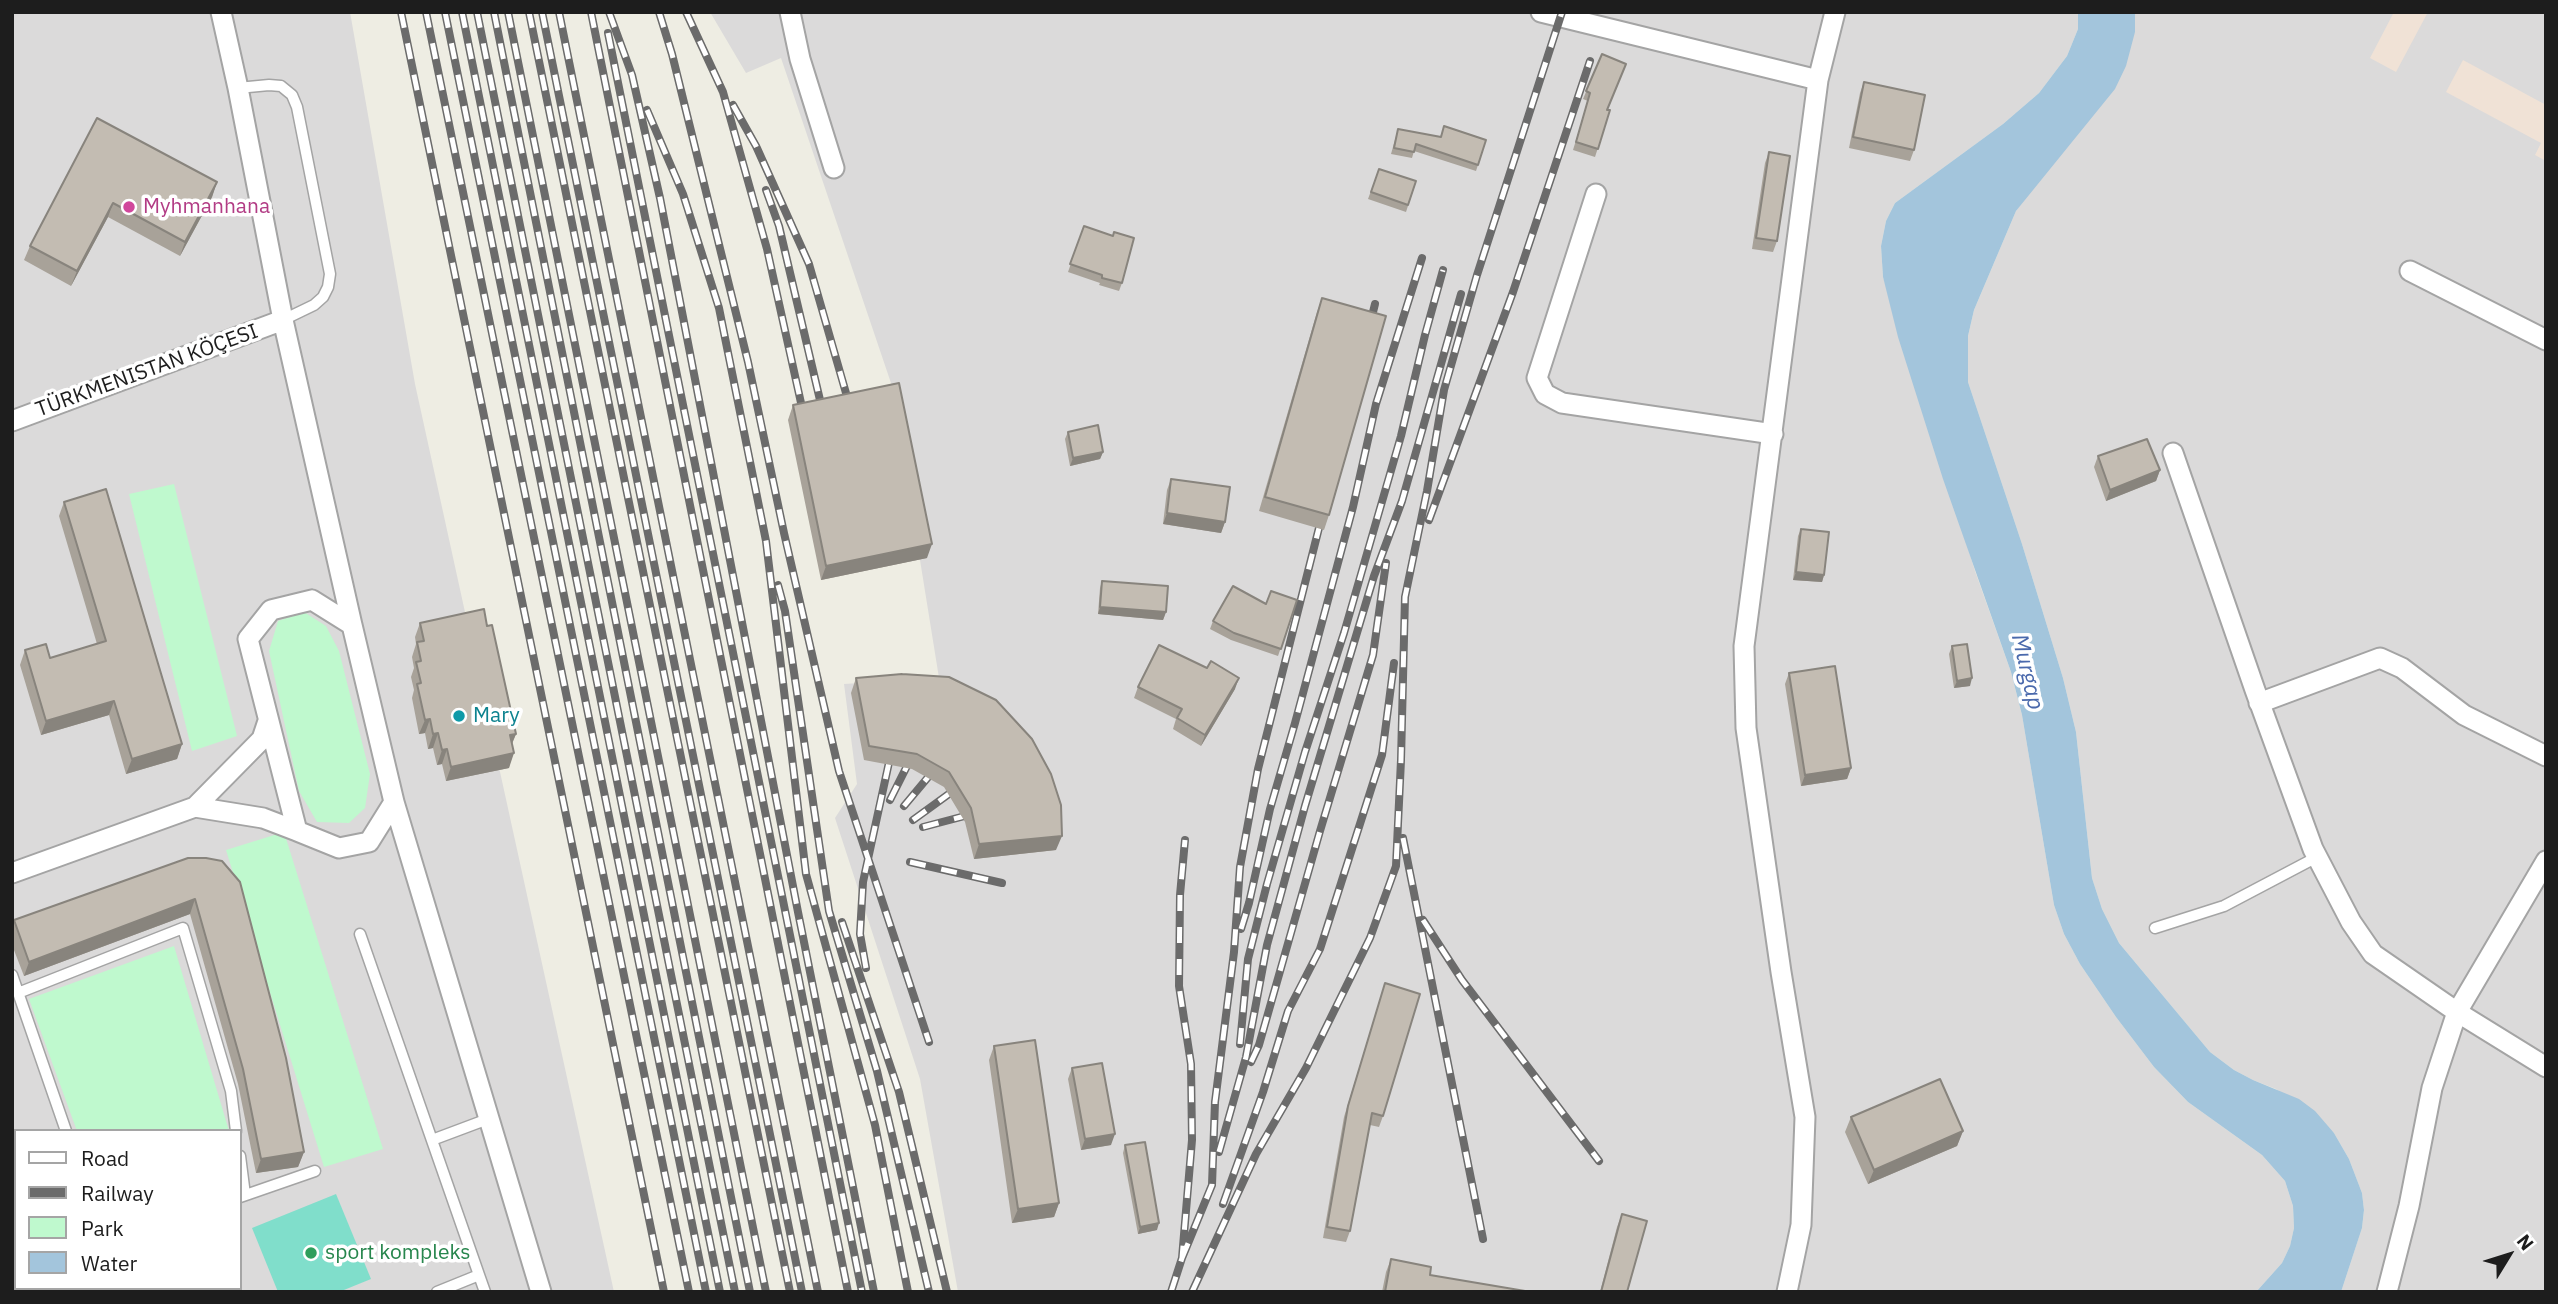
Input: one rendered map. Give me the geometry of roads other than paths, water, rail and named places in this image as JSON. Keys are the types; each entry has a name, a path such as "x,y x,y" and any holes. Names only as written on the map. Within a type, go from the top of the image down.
{"street":[{"path":"221,12 283,320 394,802 541,1292"},
{"path":"790,12 800,59 834,168"},
{"path":"1541,12 1818,80"},
{"path":"1787,1292 1801,1225 1805,1117 1746,728 1744,646 1818,80 1835,12"},
{"path":"1596,194 1537,378 1545,394 1562,402 1773,434"},
{"path":"2410,271 2546,340"},
{"name":"TÜRKMENISTAN KÖÇESI","path":"12,421 283,320"},
{"path":"2173,453 2259,703 2317,857 2351,922 2373,954 2457,1012 2546,1067"},
{"path":"297,831 248,639 271,610 312,600 352,625"},
{"path":"2259,703 2380,658 2402,668 2464,715 2546,756"},
{"path":"12,873 195,807 262,739 268,721"},
{"path":"195,807 262,818 339,848 369,842 394,802"},
{"path":"2387,1292 2409,1206 2432,1088 2457,1012 2546,861"}],"lane":[{"path":"238,88 281,86 292,95 297,107 330,274 323,297 314,305 283,320"},
{"path":"2155,928 2224,905 2317,857"},
{"path":"18,993 183,928 231,1091 236,1129"},
{"path":"359,934 485,1292"},
{"path":"12,975 65,1129"},
{"path":"432,1140 488,1119"},
{"path":"242,1196 315,1171"},
{"path":"437,1292 480,1275"}],"water":[{"name":"Murgap","path":"2078,12 2135,12 2135,32 2126,66 2115,89 2016,211 1974,310 1968,336 1968,382 2063,678 2076,732 2092,878 2102,909 2119,943 2210,1052 2234,1070 2299,1099 2315,1111 2334,1133 2349,1159 2362,1193 2364,1210 2362,1228 2341,1292 2256,1292 2282,1263 2290,1246 2294,1228 2293,1206 2285,1181 2262,1155 2188,1102 2154,1067 2080,964 2064,934 2054,905 2022,715 2011,672 1943,479 1898,337 1883,277 1881,246 1886,221 1895,203 2003,124 2039,93 2067,56 2078,29"}],"railway":[{"path":"401,12 664,1292"},
{"path":"426,12 689,1292"},
{"path":"445,12 706,1292"},
{"path":"462,12 720,1292"},
{"path":"477,12 735,1292"},
{"path":"494,12 750,1292"},
{"path":"508,12 766,1292"},
{"path":"529,12 790,1292"},
{"path":"542,12 802,1292"},
{"path":"559,12 818,1292"},
{"path":"591,12 848,1292"},
{"path":"609,12 632,75 660,198 874,1292"},
{"path":"659,12 672,54 748,362 839,771 929,1042"},
{"path":"686,12 723,92 767,249 805,421"},
{"path":"1192,1292 1256,1154 1306,1068 1370,938 1396,866 1405,597 1444,390 1477,275 1562,12"},
{"path":"608,33 862,1292"},
{"path":"1429,520 1513,292 1590,61"},
{"path":"733,105 756,146 809,264 852,414"},
{"path":"647,110 683,194 719,308 766,541 806,874 875,1125 908,1292"},
{"path":"766,190 779,226 824,417"},
{"path":"1241,929 1270,809 1353,507 1376,404 1422,258"},
{"path":"1240,1044 1248,959 1267,884 1401,436 1443,270"},
{"path":"1219,1152 1246,1057 1267,945 1305,806 1374,576 1402,501 1461,294"},
{"path":"1368,332 1375,304"},
{"path":"1182,1258 1212,1185 1215,1102 1234,952 1240,867 1258,769 1324,508"},
{"path":"1251,1062 1259,1045 1373,655 1386,563"},
{"path":"778,585 785,611 829,911 877,1071 929,1292"},
{"path":"1223,1204 1263,1092 1288,1011 1320,949 1382,755 1394,663"},
{"path":"866,968 860,934 863,882 893,744"},
{"path":"890,800 915,750"},
{"path":"904,806 940,763"},
{"path":"913,820 964,783"},
{"path":"923,827 980,812"},
{"path":"1403,838 1483,1239"},
{"path":"1171,1292 1182,1258 1192,1140 1191,1064 1179,986 1180,895 1185,840"},
{"path":"910,862 1002,883"},
{"path":"1423,920 1462,980 1599,1161"},
{"path":"842,922 899,1092 947,1292"}],"place":[{"name":"Myhmanhana","path":"129,207"},
{"name":"Mary","path":"459,716"},
{"name":"sport kompleks","path":"311,1253"}]}
